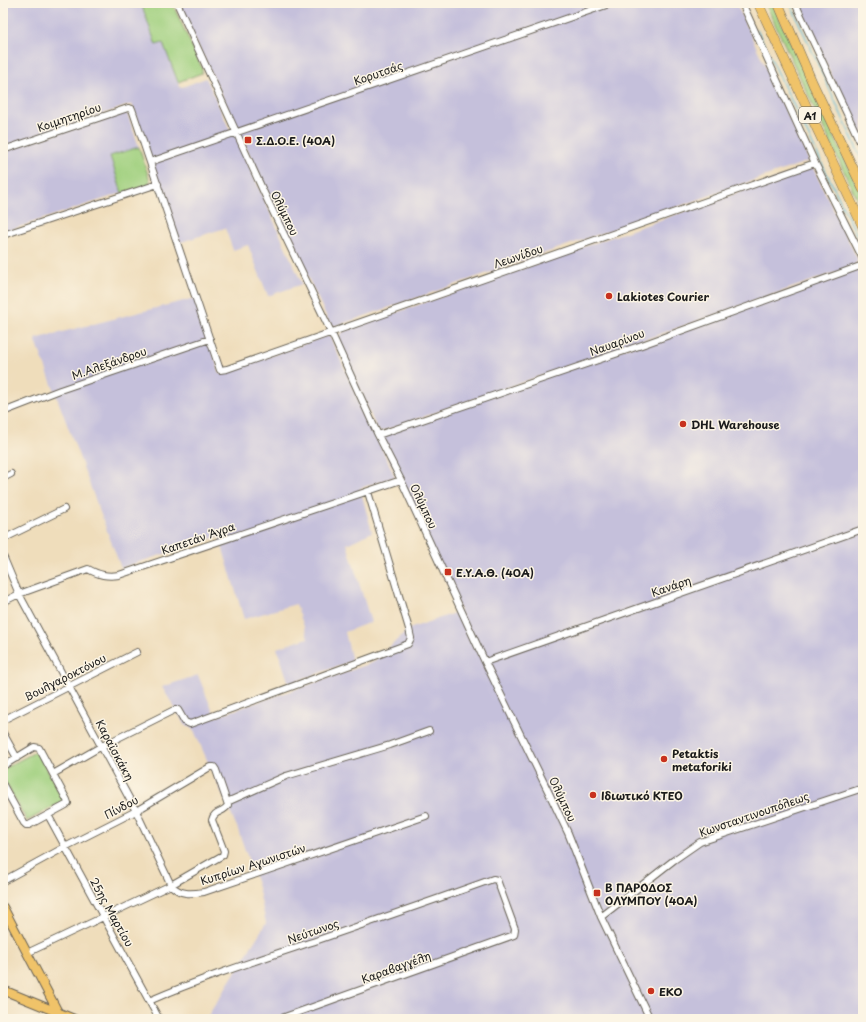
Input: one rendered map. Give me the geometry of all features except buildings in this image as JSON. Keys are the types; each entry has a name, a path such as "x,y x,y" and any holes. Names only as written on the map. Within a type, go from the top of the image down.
{"highway":[{"name":"Α1","path":"758,3 863,227"},
{"name":"Α1","path":"778,3 813,84 863,189"}],"main road":[{"path":"3,907 58,1012"},
{"path":"3,990 74,1019"}],"street":[{"name":"Ολύμπου","path":"177,3 378,435 401,480 485,662 566,829 601,917 650,1019"},
{"name":"Κορυτσάς","path":"150,162 612,3"},
{"path":"742,3 816,163 863,259"},
{"path":"795,3 863,148"},
{"name":"Κοιμητηρίου","path":"3,150 128,108 132,109 150,162"},
{"path":"150,162 210,339"},
{"name":"Λεωνίδου","path":"210,339 220,370 227,368 816,163"},
{"path":"3,235 158,184"},
{"name":"Ναυαρίνου","path":"378,435 639,346 863,265"},
{"name":"Μ.Αλεξάνδρου","path":"3,412 60,390 210,339"},
{"path":"3,478 11,474"},
{"name":"Καπετάν Άγρα","path":"3,602 19,594 88,569 98,575 119,575 401,480"},
{"path":"53,774 102,746 165,714 176,710 186,723 190,724 408,644 411,638 409,629 368,492"},
{"path":"3,539 64,509"},
{"name":"Κανάρη","path":"485,662 863,529"},
{"name":"Καραϊσκάκη","path":"3,556 19,594 70,686 136,811 171,885"},
{"name":"Βουλγαροκτόνου","path":"3,720 136,652"},
{"path":"27,953 171,885 223,855 224,851 213,822 213,817 217,812 227,808 227,802 286,776 390,745 429,731"},
{"path":"3,733 17,758"},
{"path":"3,766 34,747 37,747 68,803 29,825 26,825 6,798 3,785"},
{"name":"Πίνδου","path":"3,881 65,846 136,811 212,767 216,770 227,802"},
{"name":"Κωνσταντινουπόλεως","path":"601,917 674,860 700,842 863,788"},
{"name":"25ης Μαρτίου","path":"48,815 159,1019"},
{"name":"Κυπρίων Αγωνιστών","path":"171,885 183,893 204,892 426,816"},
{"name":"Καραβαγγέλη","path":"279,1019 512,935 515,933 515,929 497,880 494,879 485,882"},
{"name":"Νεύτωνος","path":"149,1001 182,987 262,958 485,882"}],"shaded area":[{"path":"3,3 141,3 156,45 163,42 180,88 206,78 232,135 235,134 302,284 268,296 248,245 233,250 225,228 178,243 132,104 3,148"},
{"path":"178,3 736,3 809,161 336,326 332,325 329,322"},
{"path":"798,3 863,3 863,143"},
{"path":"122,112 127,113 139,147 110,157 122,193 3,232 3,151"},
{"path":"811,167 813,168 858,260 854,266 380,432 377,429 338,343 338,337 344,331"},
{"path":"863,265 863,1019 206,1019 266,923 258,887 237,827 195,733 191,728 185,725 162,687 198,675 215,717 372,663 409,629 460,611 581,868 378,435"},
{"path":"195,298 220,374 329,335 395,477 360,488 372,532 347,544 371,622 345,632 352,661 289,684 277,648 308,638 296,604 244,619 219,536 121,568 35,339"}],"green space":[{"path":"141,3 172,3 202,68 202,73 178,82 163,43 156,45"},
{"path":"765,3 772,3 863,198 863,212"},
{"path":"139,147 150,181 147,186 122,193 110,156"},
{"path":"37,751 64,801 27,821 3,778 3,769"}],"waterway":[{"path":"790,3 863,162"},
{"path":"757,30 863,248"}],"place":[{"name":"Σ.Δ.Ο.Ε. (40Α)","path":"248,140"},
{"name":"Lakiotes Courier","path":"609,296"},
{"name":"DHL Warehouse","path":"683,424"},
{"name":"Ε.Υ.Α.Θ. (40Α)","path":"448,572"},
{"name":"Petaktis metaforiki","path":"664,759"},
{"name":"Ιδιωτικό ΚΤΕΟ","path":"593,795"},
{"name":"Β ΠΑΡΟΔΟΣ ΟΛΥΜΠΟΥ (40Α)","path":"597,893"},
{"name":"EKO","path":"651,991"}]}
